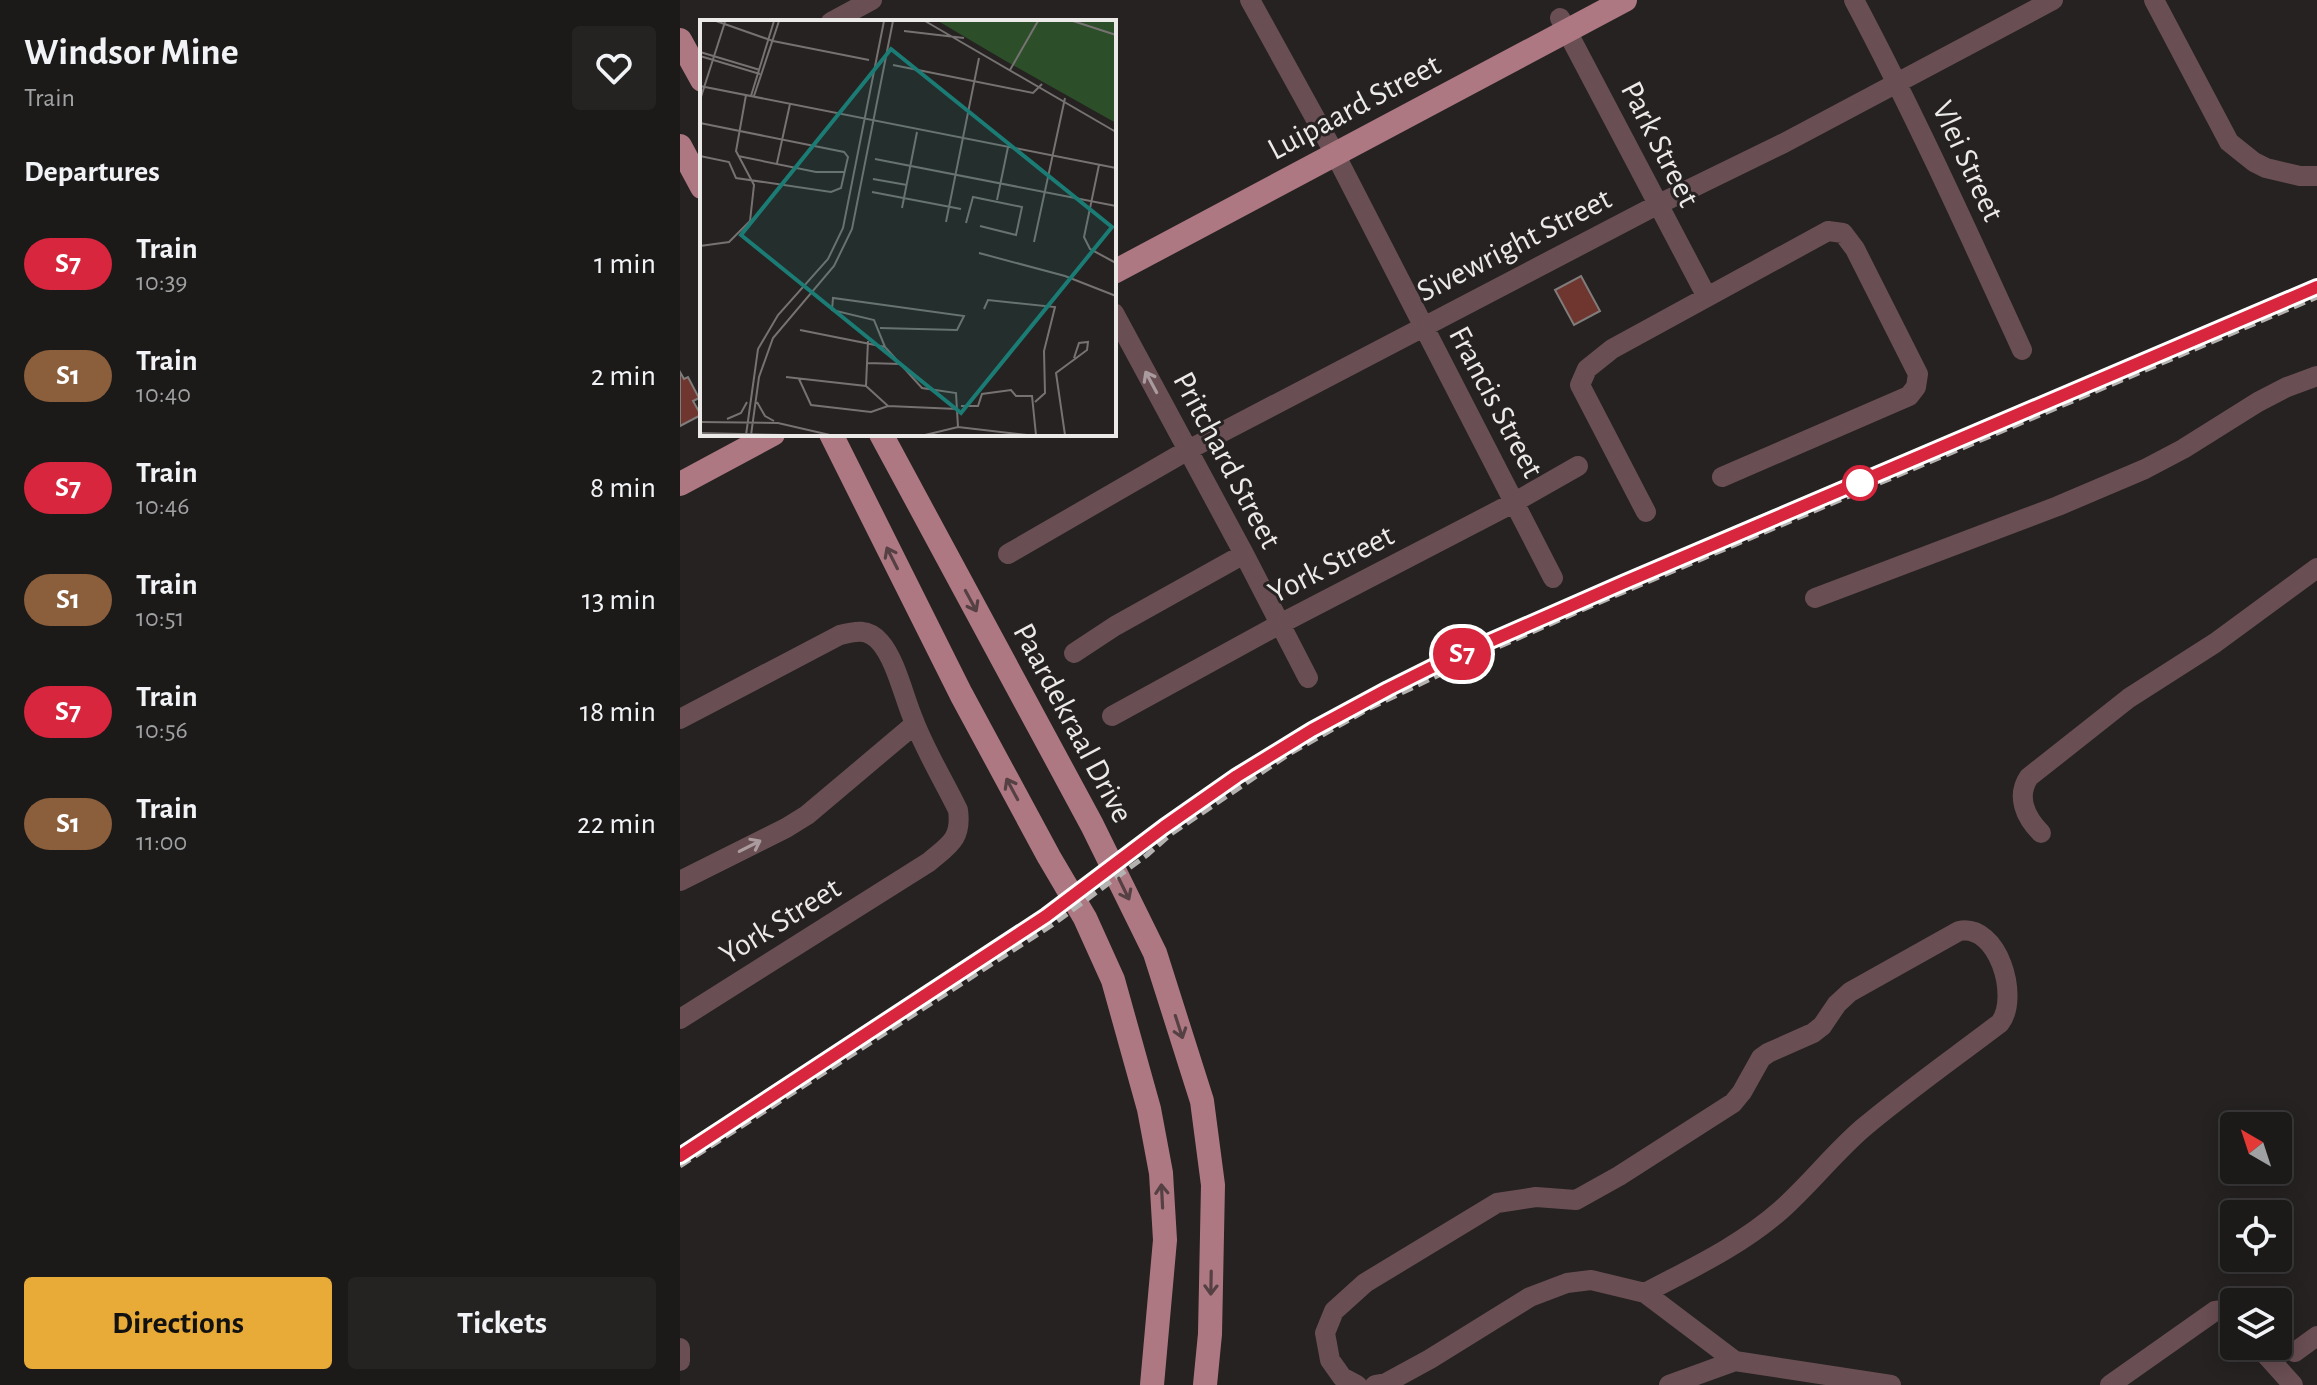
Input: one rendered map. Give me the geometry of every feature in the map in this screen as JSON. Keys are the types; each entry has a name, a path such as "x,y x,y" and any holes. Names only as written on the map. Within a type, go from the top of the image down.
{"main road":[{"name":"Luipaard Street","path":"1564,24 1594,0"},
{"name":"Luipaard Street","path":"1116,252 1331,147 1564,24 1625,0"},
{"path":"680,40 700,76"},
{"path":"680,146 700,183"},
{"name":"Luipaard Street","path":"1116,271 1331,147"},
{"path":"680,484 769,436"},
{"path":"832,436 961,694 1085,918 1113,980 1149,1109 1161,1173 1165,1240 1152,1385"},
{"name":"Paardekraal Drive","path":"882,436 1092,825 1155,953 1202,1101 1213,1185 1210,1334 1205,1385"}],"street":[{"path":"835,20 872,0"},
{"name":"Francis Street","path":"1250,0 1331,147 1553,578"},
{"name":"Vlei Street","path":"1854,0 1897,82 2022,350"},
{"name":"Sivewright Street","path":"1008,554 1188,450 1657,205 1784,143 2053,0"},
{"path":"2154,0 2229,142 2254,162 2284,173 2317,176"},
{"name":"Park Street","path":"1564,24 1707,297"},
{"path":"1646,512 1580,385 1587,369 1612,349 1828,231 1843,233 1855,249 1918,374 1916,387 1909,396 1722,477"},
{"name":"Pritchard Street","path":"1116,317 1308,678"},
{"path":"1815,598 2121,480 2183,449 2258,402 2317,376"},
{"name":"York Street","path":"1112,716 1578,466"},
{"path":"1074,653 1115,626 1244,554"},
{"path":"2041,833 2028,817 2023,803 2023,788 2029,777 2129,698 2215,643 2317,568"},
{"path":"680,719 840,635 857,631 868,632 880,642 891,661 915,724 807,815 680,881"},
{"name":"York Street","path":"680,1019 929,862 957,835 960,824 958,810 915,724"},
{"path":"1357,1385 1342,1377 1330,1360 1325,1333 1334,1311 1365,1283 1497,1203 1536,1197 1576,1200 1733,1103 1761,1058 1813,1033 1850,992 1959,931 1973,930 1988,941 2000,959 2006,980 2007,1011 2000,1023 1841,1147 1815,1178 1779,1212 1726,1251 1645,1293"},
{"path":"1375,1385 1386,1383 1430,1359 1530,1297 1567,1283 1591,1280 1645,1293 1735,1361 1891,1385"},
{"path":"2110,1385 2220,1310"},
{"path":"2295,1352 2317,1336"},
{"path":"680,1348 680,1361"},
{"path":"2269,1360 2287,1383"},
{"path":"1669,1385 1735,1361"}],"building":[{"path":"1581,276 1600,311 1574,325 1555,290"},
{"path":"680,372 684,379 688,377 699,398 693,401 700,416 680,426"}],"railway":[{"path":"680,1166 1052,925 1171,834 1289,754 1370,708 1593,605 2317,297"}],"train":[{"name":"S7","path":"680,1156 1046,916 1237,776 1312,730 1388,689 1625,582 2317,287"}]}
